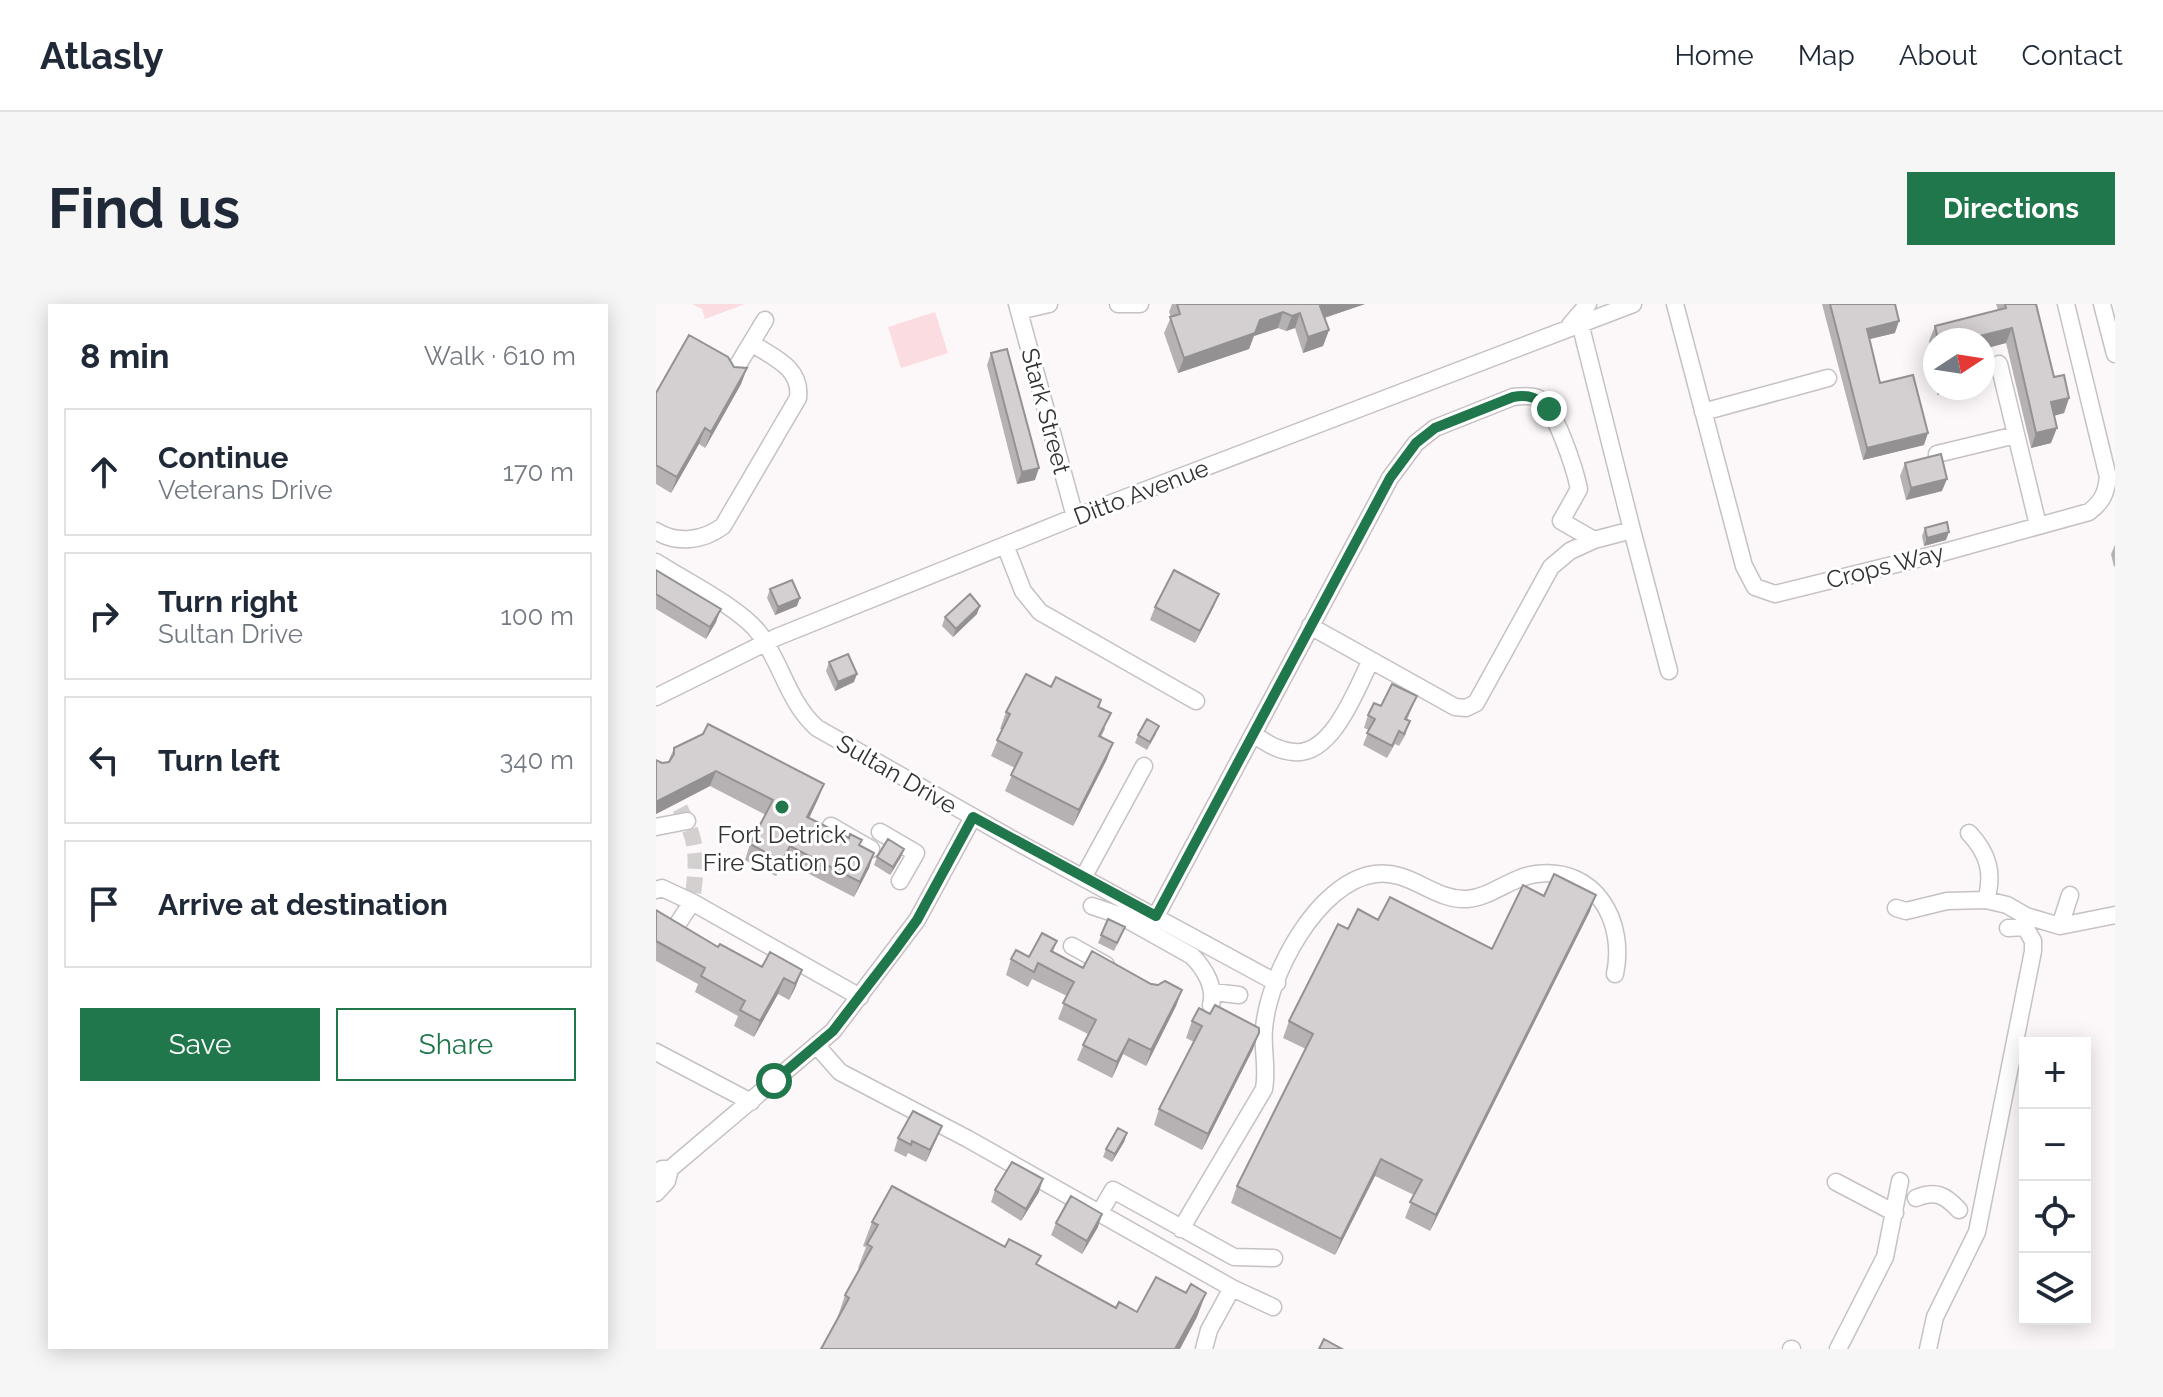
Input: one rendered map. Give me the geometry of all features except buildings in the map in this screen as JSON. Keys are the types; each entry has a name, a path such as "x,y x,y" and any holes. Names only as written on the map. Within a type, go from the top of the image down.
{"street":[{"path":"1018,307 1049,304"},
{"path":"1118,304 1140,304"},
{"path":"1588,304 1575,325 1669,671"},
{"name":"Ditto Avenue","path":"656,697 765,643 1005,545 1630,304"},
{"name":"Crops Way","path":"1675,304 1744,566 1755,587 1775,594 2089,512 2103,499 2108,477 2066,304"},
{"path":"2102,304 2115,354"},
{"name":"Stark Street","path":"1018,307 1075,517"},
{"path":"733,373 765,320"},
{"path":"657,563 663,535 687,539 713,533 723,526 798,398 797,377 789,367 751,343"},
{"path":"1999,364 2038,525"},
{"path":"1703,412 1828,378"},
{"path":"1156,916 1390,478 1416,443 1447,422 1513,397 1524,395 1539,399 1549,409 1579,489 1561,521 1594,540"},
{"path":"1937,454 2016,435"},
{"path":"1310,626 1455,707 1471,706 1476,703 1551,567 1570,551 1594,540 1632,530"},
{"path":"1005,545 1023,591 1040,612 1196,701"},
{"name":"Sultan Drive","path":"657,563 744,618 765,643 796,705 817,728 1277,983"},
{"path":"1254,735 1278,749 1297,753 1313,749 1325,740 1345,712 1370,662"},
{"path":"1083,878 1144,766"},
{"path":"656,1193 667,1181 663,1171 751,1102 833,1031 917,920 973,817"},
{"path":"656,827 687,821"},
{"path":"831,826 871,849"},
{"path":"880,832 916,853 900,881"},
{"path":"1969,833 1987,857 1990,873 1986,900"},
{"path":"1181,1229 1264,1089 1267,1073 1263,1031 1292,944 1323,904 1345,887 1374,874 1408,877 1449,897 1467,899 1536,874 1550,873 1576,880 1601,899 1616,928 1619,957 1615,974"},
{"path":"656,890 662,888 692,902 860,997"},
{"path":"2060,926 2070,895"},
{"path":"1896,908 1906,911 1947,901 1986,900 2060,926 2115,915"},
{"path":"675,928 692,902"},
{"path":"1092,906 1119,915 1192,956 1204,971 1212,998 1239,995"},
{"path":"1928,1349 1935,1317 1977,1232 2033,951 2028,930 2013,927"},
{"path":"1072,946 1125,975"},
{"path":"817,1046 840,1072 1232,1288 1273,1307"},
{"path":"656,1052 751,1102"},
{"path":"1838,1349 1885,1257 1900,1181"},
{"path":"1836,1182 1895,1213"},
{"path":"1099,1214 1113,1190 1234,1257 1274,1258"},
{"path":"1916,1198 1939,1193 1959,1210"},
{"path":"1204,1349 1209,1330 1232,1288"}],"shaded area":[{"path":"692,304 745,304 705,319 702,309"},
{"path":"935,312 948,353 901,368 888,327"}],"tunnel":[{"path":"668,787 694,842 696,867 692,902"}],"place":[{"name":"Fort Detrick Fire Station 50","path":"782,807"}],"route":[{"path":"774,1081 833,1031 893,953 917,920 973,817 1156,916 1168,888 1254,735 1390,478 1416,443 1447,422 1513,397 1524,395 1539,399 1549,409"}]}
